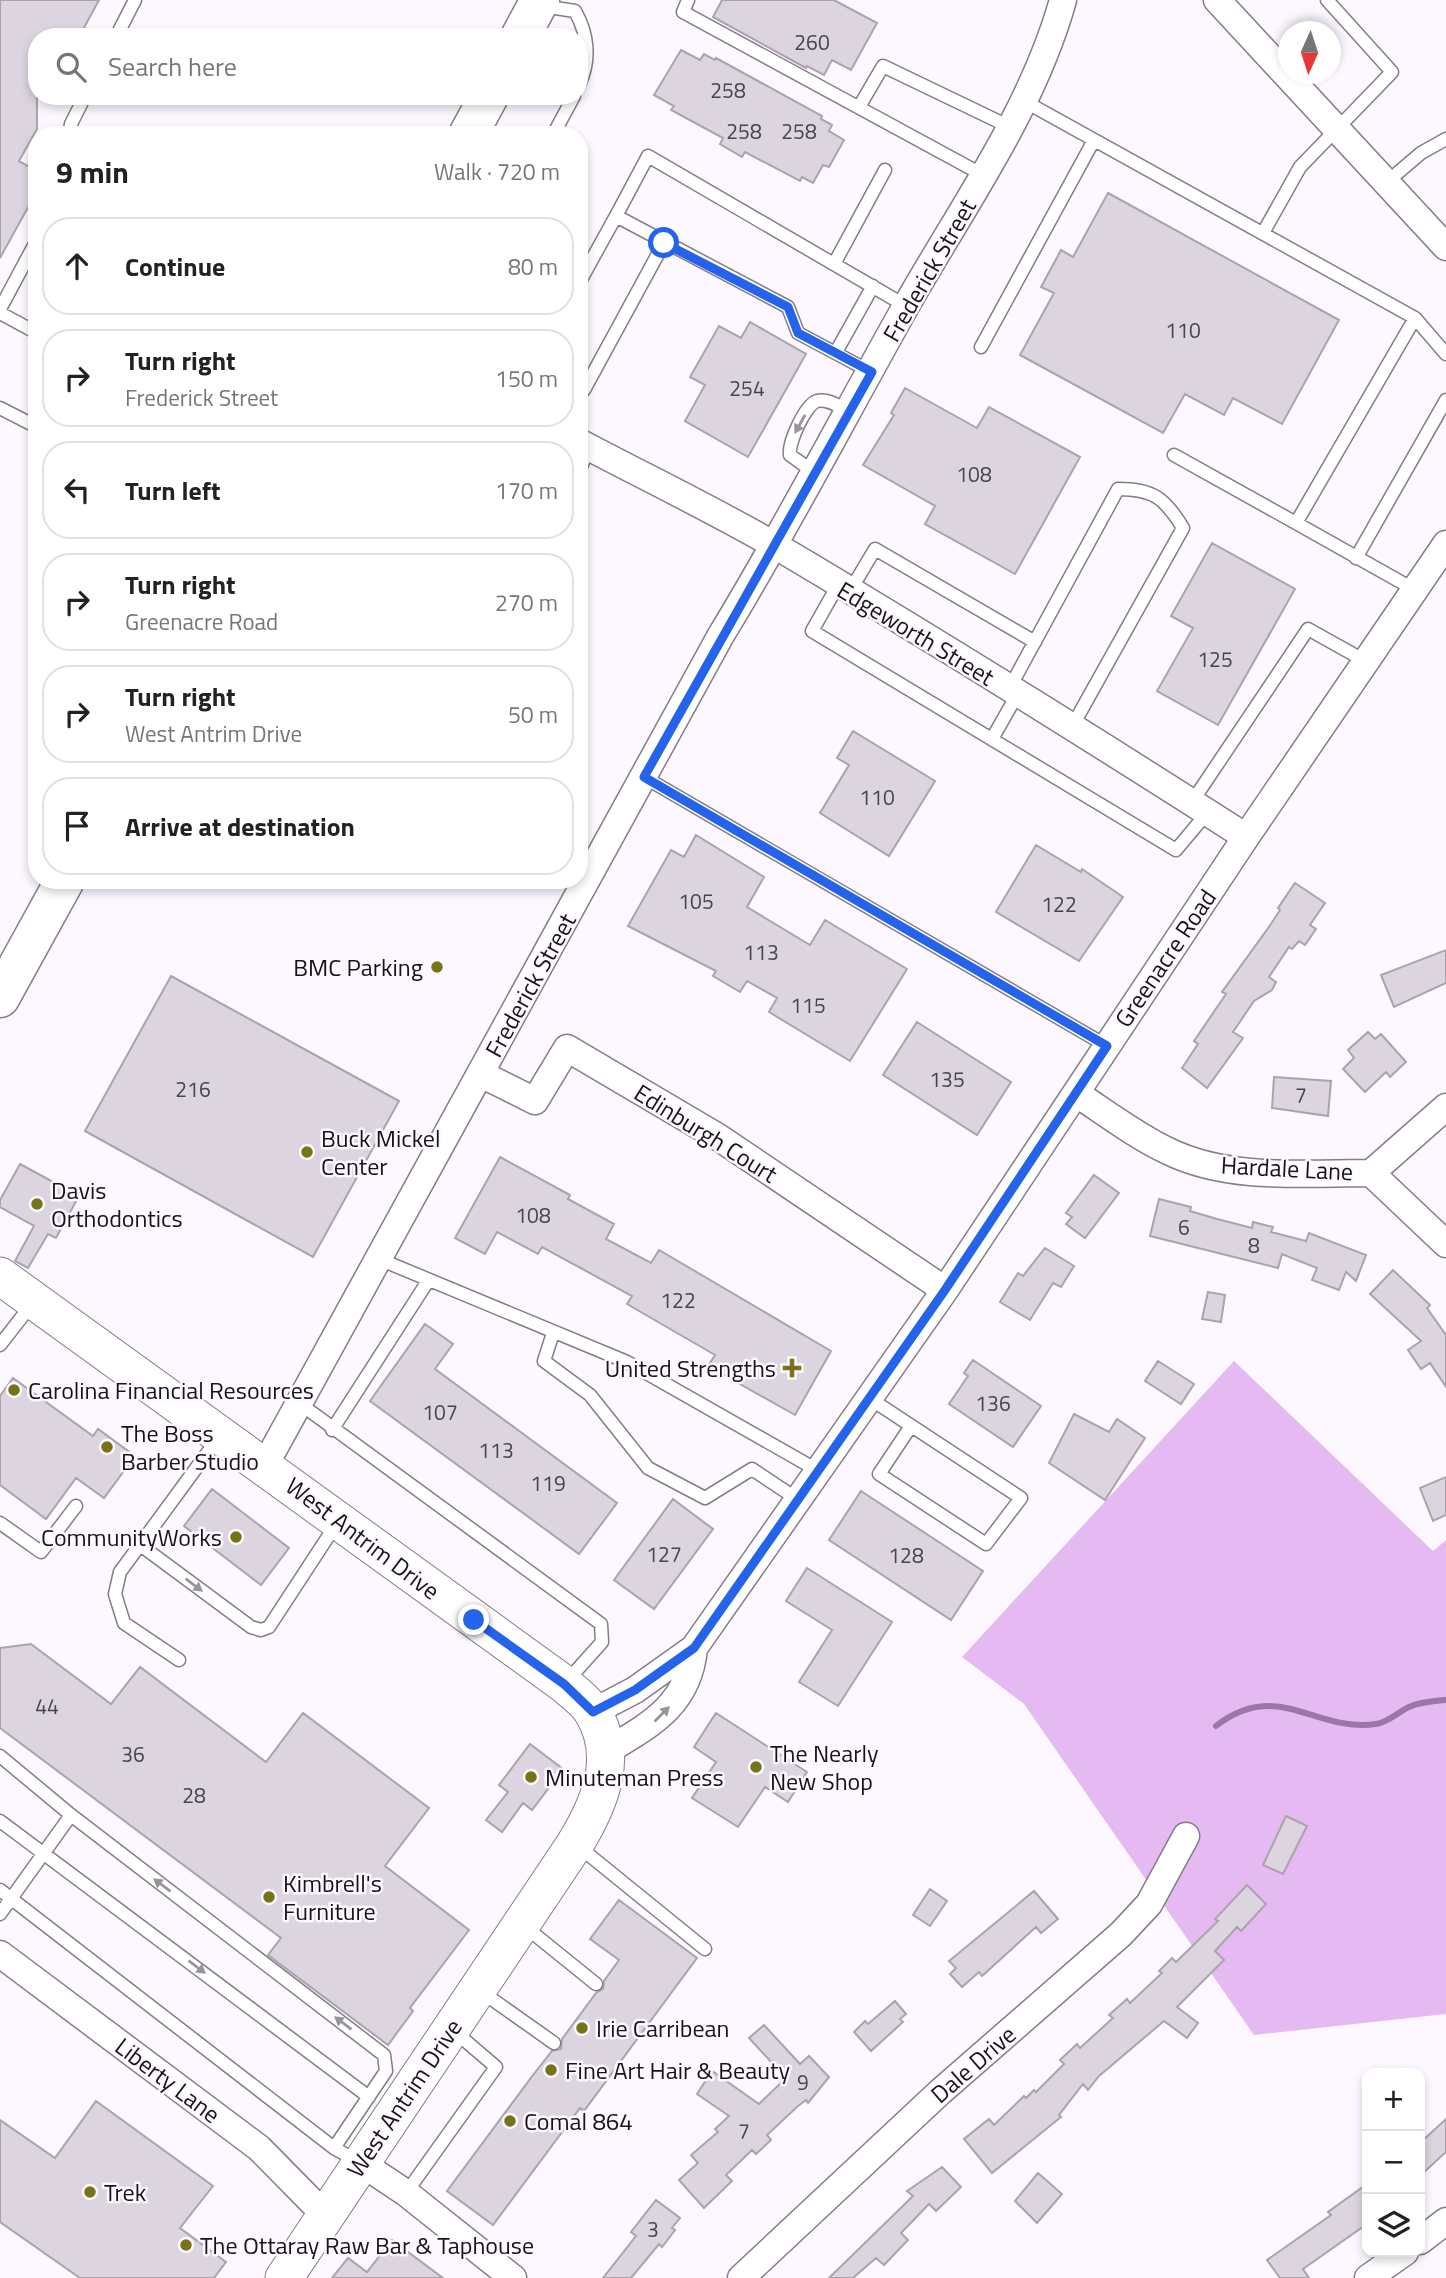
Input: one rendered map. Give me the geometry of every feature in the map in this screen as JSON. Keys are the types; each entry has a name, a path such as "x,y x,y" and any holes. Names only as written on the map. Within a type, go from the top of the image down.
{"main road":[{"path":"473,126 484,105"},
{"path":"0,998 60,889"}],"street":[{"name":"Frederick Street","path":"588,879 721,635 775,546 872,372 906,306 984,175 1024,101 1060,13 1077,0"},
{"path":"1217,0 1446,247"},
{"name":"Edgeworth Street","path":"588,446 775,546 1013,692 1073,725 1246,837"},
{"name":"Greenacre Road","path":"593,1712 635,1690 694,1648 945,1290 1246,837 1446,544"},
{"name":"Frederick Street","path":"265,1465 583,889"},
{"name":"Edinburgh Court","path":"481,1074 535,1101 567,1048 718,1137 945,1290"},
{"name":"Hardale Lane","path":"1077,1094 1169,1152 1202,1162 1244,1171 1371,1173 1446,1244"},
{"path":"1371,1173 1393,1157 1446,1107"},
{"name":"West Antrim Drive","path":"0,1276 265,1465 564,1684 593,1712 605,1752 606,1769 599,1803 575,1844 451,2029 398,2080 347,2156 326,2216 284,2278"},
{"name":"Greenacre Road","path":"605,1752 655,1722 669,1708 691,1673 694,1648"},
{"name":"Dale Drive","path":"741,2278 940,2092 1121,1934 1149,1904 1186,1836"},
{"name":"Liberty Lane","path":"0,1954 259,2148 326,2216"},
{"path":"347,2156 406,2193 513,2278"},
{"path":"1425,2237 1446,2221"},
{"path":"1368,2278 1398,2257"}],"lane":[{"path":"121,28 135,0"},
{"path":"688,0 683,12 984,175"},
{"path":"1263,233 1300,167 1392,72 1327,0"},
{"path":"532,14 575,11 584,28"},
{"path":"859,107 883,66 1010,127"},
{"path":"1024,101 1415,318 1446,354"},
{"path":"71,126 80,105"},
{"path":"558,126 569,105"},
{"path":"1387,182 1421,153 1446,139"},
{"path":"981,347 1094,140"},
{"path":"588,267 648,156 906,306"},
{"path":"834,264 885,170"},
{"path":"616,216 788,307 798,333 872,372"},
{"path":"588,383 664,243"},
{"path":"28,257 0,311 28,328"},
{"path":"836,352 873,286"},
{"path":"1296,523 1415,318"},
{"path":"815,473 790,455 792,438 811,404 819,400 828,401 849,412"},
{"path":"1356,558 1446,400"},
{"path":"0,408 28,422"},
{"path":"1174,454 1415,590"},
{"path":"992,739 1035,642 1118,489 1142,489 1169,505 1183,528 1073,725"},
{"path":"1035,642 875,549 813,631 1176,850 1199,807 1308,629 1367,662"},
{"path":"644,777 1107,1046"},
{"path":"379,1259 627,1362 817,1470"},
{"path":"332,1430 428,1281"},
{"path":"0,1345 35,1301"},
{"path":"553,1333 544,1362 590,1395 648,1468 705,1498 752,1469 797,1499"},
{"path":"869,1398 1021,1498 986,1544 880,1474 911,1426"},
{"path":"299,1404 601,1624 602,1642 564,1684"},
{"path":"179,1660 124,1623 118,1612 116,1594 120,1573 139,1544 221,1434"},
{"path":"0,1523 41,1552 76,1506"},
{"path":"139,1544 251,1627 261,1630 270,1627 339,1520"},
{"path":"0,1756 71,1815 384,2054 398,2080 369,2096 347,2156 0,1890"},
{"path":"0,1914 71,1815"},
{"path":"0,1821 369,2096"},
{"path":"575,1844 705,1949"},
{"path":"521,1924 596,1984"},
{"path":"477,1989 554,2043"},
{"path":"406,2193 496,2067 451,2029"}],"shaded area":[{"path":"1234,1361 1433,1551 1446,1540 1446,2014 1254,2035 1024,1704 962,1657"}],"building":[{"path":"0,0 99,0 84,28 28,28 28,105 37,105 37,126 28,126 28,145 19,161 28,166 28,207 0,258"},
{"path":"722,0 834,0 877,23 851,70 832,60 824,75 807,66 806,68 713,17"},
{"path":"681,50 700,60 704,54 715,60 716,58 822,116 821,119 832,125 829,131 844,140 829,167 823,165 813,183 802,177 800,181 745,152 742,157 720,144 723,138 671,110 674,106 654,95"},
{"path":"1108,193 1339,320 1282,424 1233,398 1224,415 1185,394 1163,433 1020,355 1054,293 1041,287 1061,250 1073,257"},
{"path":"750,322 806,354 748,457 685,421 705,385 690,377 719,326 741,338"},
{"path":"905,388 977,428 989,407 1080,457 1015,574 925,524 935,506 863,465 894,415 891,413"},
{"path":"1212,543 1295,589 1218,725 1157,691 1193,628 1171,616"},
{"path":"853,731 935,781 889,856 820,813 849,765 837,758"},
{"path":"696,835 764,877 747,907 810,945 825,920 907,969 850,1061 769,1012 777,998 747,981 740,992 713,976 716,971 628,926 671,850 684,857"},
{"path":"1036,845 1081,872 1082,869 1123,897 1079,961 996,912"},
{"path":"1295,883 1325,903 1310,925 1316,929 1305,945 1299,941 1292,949 1289,947 1269,977 1276,982 1272,990 1254,1001 1233,1032 1243,1038 1207,1088 1182,1068 1198,1044 1194,1041 1226,994 1222,992 1271,924"},
{"path":"1446,950 1446,983 1394,1007 1381,975"},
{"path":"171,976 399,1101 313,1257 85,1131"},
{"path":"917,1022 1011,1082 977,1135 883,1075"},
{"path":"1368,1032 1375,1039 1381,1034 1406,1062 1390,1077 1386,1072 1365,1092 1343,1069 1354,1058 1348,1050"},
{"path":"1274,1077 1331,1081 1328,1116 1272,1108"},
{"path":"500,1157 570,1195 568,1199 614,1224 606,1239 651,1263 659,1250 831,1351 795,1415 708,1366 715,1355 627,1304 632,1296 542,1247 538,1254 497,1232 485,1254 455,1238"},
{"name":"Davis Orthodontics","path":"20,1164 79,1196 56,1238 48,1234 28,1268 15,1261 34,1226 0,1207 0,1200"},
{"path":"1094,1175 1119,1193 1085,1238 1066,1224 1072,1217 1066,1213"},
{"path":"1159,1199 1191,1207 1190,1211 1252,1228 1253,1222 1273,1227 1271,1232 1306,1241 1309,1233 1366,1255 1356,1281 1346,1272 1339,1290 1312,1280 1317,1268 1282,1254 1278,1268 1150,1236"},
{"path":"1045,1248 1074,1266 1061,1287 1053,1283 1030,1320 1000,1302 1018,1273 1023,1276"},
{"path":"1393,1270 1430,1305 1427,1308 1446,1335 1446,1387 1430,1363 1421,1369 1408,1350 1421,1341 1370,1294"},
{"path":"1208,1292 1225,1295 1221,1322 1202,1319"},
{"path":"425,1324 453,1344 435,1369 617,1503 579,1554 370,1401"},
{"path":"973,1360 1041,1406 1013,1447 949,1404 968,1376 964,1373"},
{"path":"1158,1361 1194,1384 1181,1404 1145,1381"},
{"path":"13,1378 93,1436 98,1429 135,1456 104,1498 76,1478 46,1519 0,1485 0,1396"},
{"path":"1074,1414 1109,1432 1117,1419 1145,1438 1105,1500 1049,1463"},
{"path":"1446,1477 1446,1515 1433,1521 1420,1488"},
{"name":"CommunityWorks","path":"212,1489 289,1548 261,1585 184,1526"},
{"path":"861,1491 983,1571 951,1620 829,1540"},
{"path":"673,1499 713,1529 654,1609 614,1580"},
{"path":"807,1568 892,1622 838,1706 799,1682 832,1630 786,1601"},
{"path":"31,1644 111,1704 140,1667 266,1762 303,1713 429,1808 385,1866 469,1930 410,2008 413,2011 388,2045 268,1955 281,1938 0,1728 0,1648"},
{"name":"The Nearly New Shop","path":"716,1713 807,1772 788,1802 765,1787 738,1827 692,1798 716,1762 694,1747"},
{"name":"Minuteman Press","path":"530,1744 563,1769 532,1810 523,1803 502,1832 486,1820 508,1792 499,1785"},
{"path":"1286,1816 1307,1826 1283,1874 1263,1865"},
{"path":"1247,1885 1266,1904 1241,1931 1237,1927 1215,1951 1224,1960 1177,2007 1198,2023 1187,2038 1164,2021 1099,2076 1088,2090 1083,2084 1059,2115 1061,2117 992,2173 964,2139 989,2119 994,2125 1024,2096 1026,2098 1034,2090 1036,2092 1064,2064 1060,2060 1077,2044 1080,2048 1113,2018 1109,2015 1127,1999 1130,2003 1162,1973 1159,1971 1172,1958 1176,1962 1218,1921 1215,1919"},
{"path":"930,1889 947,1901 930,1926 913,1915"},
{"path":"1034,1891 1058,1919 1041,1933 1036,1927 982,1976 979,1972 962,1987 950,1974 956,1968 949,1961"},
{"path":"619,1900 697,1958 584,2111 580,2108 493,2225 447,2191 552,2051 561,2049 562,2039 596,1993 603,1989 604,1981 619,1960 590,1939"},
{"path":"895,2001 906,2014 900,2019 903,2022 871,2051 854,2032 865,2021 868,2024"},
{"path":"764,2025 800,2064 809,2056 829,2077 808,2103 806,2100 798,2106 767,2135 771,2140 756,2154 752,2150 726,2175 732,2181 704,2208 679,2180 698,2163 691,2155 718,2132 715,2129 729,2116 697,2094 712,2071 759,2104 786,2078 749,2038"},
{"path":"96,2101 213,2186 180,2228 226,2262 214,2278 80,2278 0,2222 0,2120 55,2158"},
{"path":"1446,2119 1446,2152 1425,2171 1425,2138"},
{"path":"942,2167 961,2187 936,2211 929,2204 901,2233 908,2240 884,2265 876,2258 853,2278 829,2278 913,2196 907,2191"},
{"path":"1038,2173 1062,2194 1037,2223 1015,2201"},
{"path":"1362,2188 1362,2228 1303,2269 1309,2278 1280,2278 1267,2260 1331,2215 1328,2212"},
{"path":"656,2200 680,2218 672,2228 675,2230 662,2247 659,2244 631,2278 603,2278 636,2236 631,2232"},
{"path":"392,2240 443,2278 332,2278 348,2258 367,2272"}],"waterway":[{"path":"1216,1726 1238,1713 1259,1707 1296,1710 1354,1725 1376,1724 1413,1705 1446,1700"}],"place":[{"name":"BMC Parking","path":"437,967"},
{"name":"Buck Mickel Center","path":"307,1152"},
{"name":"Davis Orthodontics","path":"37,1204"},
{"name":"United Strengths","path":"792,1368"},
{"name":"Carolina Financial Resources","path":"14,1390"},
{"name":"The Boss Barber Studio","path":"107,1447"},
{"name":"CommunityWorks","path":"236,1537"},
{"name":"The Nearly New Shop","path":"756,1767"},
{"name":"Minuteman Press","path":"531,1777"},
{"name":"Kimbrell's Furniture","path":"269,1897"},
{"name":"Irie Carribean","path":"582,2028"},
{"name":"Fine Art Hair & Beauty","path":"551,2070"},
{"name":"Comal 864","path":"510,2121"},
{"name":"Trek","path":"90,2192"},
{"name":"The Ottaray Raw Bar & Taphouse","path":"186,2245"}],"route":[{"path":"474,1620 564,1684 593,1712 635,1690 694,1648 945,1290 1107,1046 644,777 721,635 775,546 872,372 798,333 788,307 664,243"}]}
